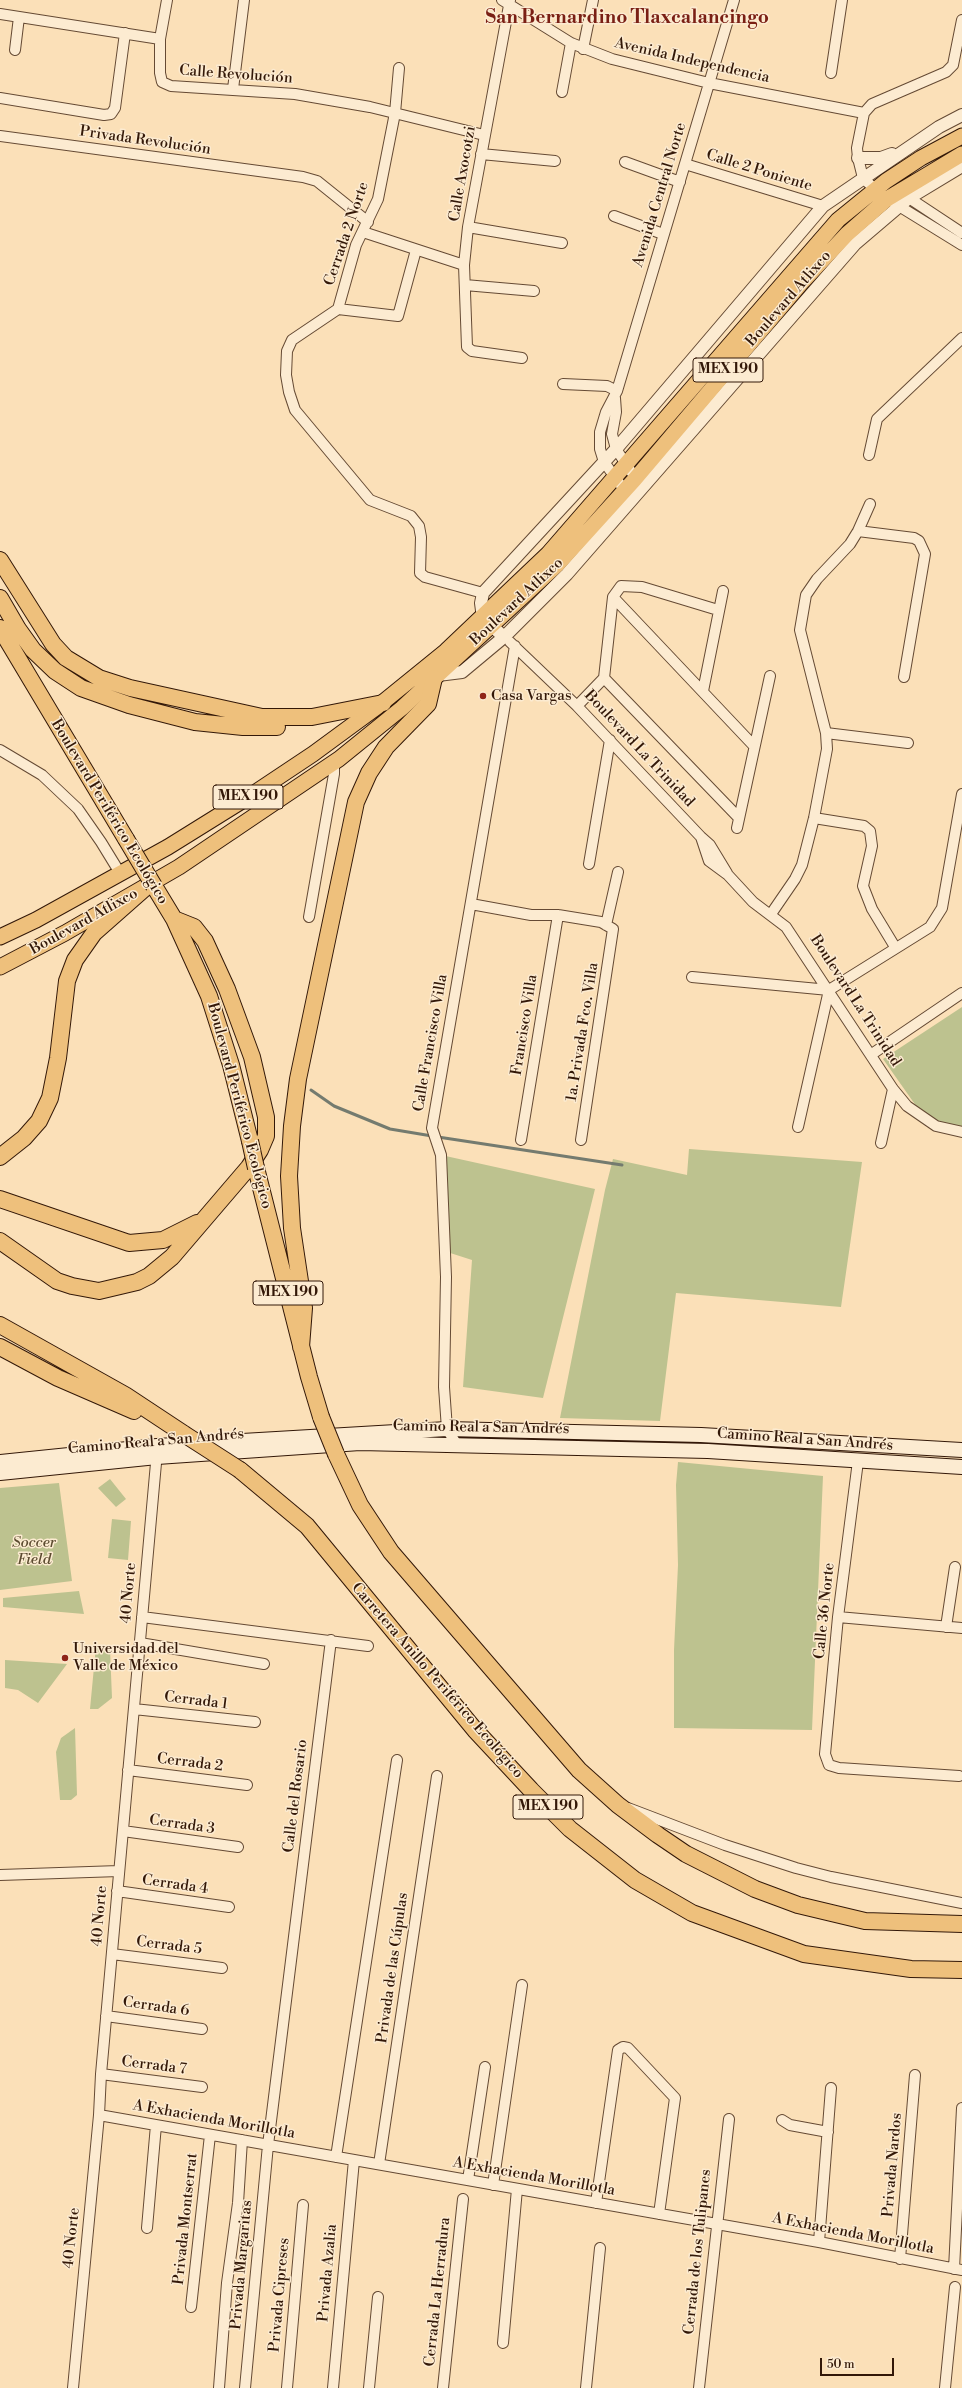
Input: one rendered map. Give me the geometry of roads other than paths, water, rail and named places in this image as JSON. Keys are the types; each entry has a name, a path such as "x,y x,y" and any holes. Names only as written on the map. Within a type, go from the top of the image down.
{"highway":[{"path":"0,560 53,644 66,658 99,678 176,699 262,717 312,717 380,705"},
{"path":"0,598 26,640 55,671 81,688 129,705 196,722 264,728 321,722 380,705"},
{"name":"Boulevard Periférico Ecológico","path":"0,628 174,919 209,996 231,1065 301,1347 321,1417 336,1454 360,1505 391,1552 579,1770 618,1805"},
{"path":"301,1347 304,1308 292,1228 289,1176 292,1126 298,1079 356,802 368,773 386,747 428,704 436,676"},
{"path":"0,1157 24,1138 39,1121 50,1098 58,1058 68,981 75,960 94,934 145,888"},
{"path":"0,1241 57,1281 81,1289 99,1291 122,1287 149,1276 172,1257 200,1222 249,1167 260,1150 266,1136 266,1117 252,1056 209,949 194,927 174,919"},
{"path":"0,1200 130,1243 163,1240 200,1222"},
{"path":"0,1325 125,1395 170,1426"},
{"path":"0,1347 58,1378 170,1426"},
{"name":"Carretera Anillo Periférico Ecológico","path":"170,1426 240,1470 307,1526 475,1730 570,1829 635,1880 692,1913 804,1954 911,1969 962,1970"},
{"name":"MEX 190","path":"618,1805 686,1854 755,1889 798,1905 865,1921 962,1924"}],"main road":[{"name":"MEX 190","path":"488,622 838,220 880,185 921,158 962,136"},
{"name":"Boulevard Atlixco","path":"0,938 36,920 168,847 250,796 313,754 380,705 446,651 488,622 558,564 628,495 803,281 847,234 962,154"},
{"name":"Boulevard Atlixco","path":"0,967 145,888 334,763 402,708 436,676 488,622"},
{"path":"36,920 46,943"},
{"name":"Camino Real a San Andrés","path":"0,1462 447,1429 701,1435 962,1450"},
{"path":"603,1432 606,1448"},
{"name":"Camino Real a San Andrés","path":"0,1473 157,1451 360,1443 708,1451 962,1467"}],"street":[{"path":"0,14 160,39 167,0"},
{"path":"233,89 244,0"},
{"path":"583,49 593,0"},
{"name":"Avenida Central Norte","path":"628,495 604,462 600,449 600,432 606,412 616,394 734,0"},
{"path":"831,73 842,0"},
{"name":"Avenida Independencia","path":"507,1 571,43 583,49 612,59 709,83 864,113"},
{"name":"Calle Axocotzi","path":"507,1 468,227 464,265 467,347 469,351 522,358"},
{"path":"15,50 19,17"},
{"path":"962,20 953,65 946,72 872,104 864,113 857,148 859,162 868,175 962,245"},
{"path":"0,98 104,115 111,114 115,108 125,33"},
{"name":"Calle Revolución","path":"160,39 162,82 171,86 295,94 395,113 484,135"},
{"path":"562,92 571,43"},
{"name":"Cerrada 2 Norte","path":"400,68 395,113 378,199 356,245 338,309 292,340 287,351 286,375 289,392 295,410 370,500 411,516 419,526 421,537 420,573 425,577 483,592"},
{"path":"488,622 481,604 483,592 616,449 823,206 939,127 962,115"},
{"name":"Privada Revolución","path":"0,136 317,181 368,222"},
{"path":"859,162 881,158 906,149"},
{"path":"481,154 555,161"},
{"path":"625,162 680,182"},
{"name":"Calle 2 Poniente","path":"685,164 823,206"},
{"path":"899,198 962,166"},
{"path":"880,185 899,198 962,232"},
{"path":"614,216 663,234"},
{"path":"468,227 562,243"},
{"path":"363,232 464,265"},
{"path":"338,309 398,316 416,250"},
{"path":"465,285 534,291"},
{"path":"869,455 876,419 962,338"},
{"path":"563,384 607,386 616,394"},
{"name":"Avenida Central Norte","path":"616,394 616,412 612,434 616,449 639,483"},
{"path":"436,676 462,672 504,637 567,574 628,495"},
{"path":"771,914 795,879 802,865 814,818 827,749 826,733 801,642 800,624 806,595 858,531 870,504"},
{"path":"858,531 914,538 919,541 925,554 904,677"},
{"path":"577,706 604,678 613,597 621,586 642,587 718,610"},
{"path":"703,691 723,591"},
{"path":"613,597 754,746"},
{"name":"Boulevard La Trinidad","path":"488,622 577,706 700,837 714,849 728,875 753,902 771,914 786,927 872,1054 893,1089 907,1106 936,1126 962,1132"},
{"name":"Calle Francisco Villa","path":"457,1445 447,1429 444,1387 446,1277 442,1162 432,1128 514,646"},
{"path":"604,678 738,823 770,676"},
{"path":"826,733 908,743"},
{"path":"589,864 610,740"},
{"path":"0,750 42,775 78,809 120,873"},
{"path":"308,917 334,763"},
{"path":"692,977 828,990 930,927 942,908 962,794"},
{"path":"814,818 864,826 870,831 872,846 863,886 872,908 896,947"},
{"name":"1a. Privada Fco. Villa","path":"581,1140 618,872"},
{"path":"471,904 531,915 558,915 601,922 610,927"},
{"name":"Francisco Villa","path":"521,1140 558,915"},
{"path":"798,1127 828,990"},
{"path":"872,1054 962,993"},
{"path":"881,1143 893,1089"},
{"name":"40 Norte","path":"73,2388 99,2115 106,2016 157,1451"},
{"name":"Calle 36 Norte","path":"858,1461 838,1617 825,1754 829,1765 839,1768 959,1776"},
{"path":"946,1626 954,1567"},
{"path":"142,1617 368,1646"},
{"path":"838,1617 962,1628"},
{"name":"Calle del Rosario","path":"268,2145 330,1640"},
{"path":"140,1644 264,1664"},
{"name":"Cerrada 1","path":"134,1708 255,1722"},
{"path":"336,2157 397,1760"},
{"name":"Cerrada 2","path":"128,1770 247,1785"},
{"name":"Privada de las Cúpulas","path":"379,2164 437,1776"},
{"path":"618,1805 725,1845 796,1868 831,1877 962,1903"},
{"name":"Cerrada 3","path":"123,1831 238,1847"},
{"path":"0,1874 119,1872"},
{"name":"Cerrada 4","path":"117,1891 229,1907"},
{"name":"Cerrada 5","path":"112,1954 222,1968"},
{"path":"493,2185 522,1985"},
{"name":"Cerrada 6","path":"106,2016 202,2029"},
{"path":"596,2203 618,2050 623,2047 628,2048 675,2098 659,2214"},
{"path":"468,2180 485,2067"},
{"name":"Cerrada 7","path":"101,2074 202,2087"},
{"name":"Privada Nardos","path":"900,2259 915,2075"},
{"path":"819,2242 831,2088"},
{"path":"958,2269 962,2108"},
{"name":"A Exhacienda Morillotla","path":"99,2115 819,2242 900,2259 958,2269"},
{"name":"Cerrada de los Tulipanes","path":"699,2388 716,2224 729,2119"},
{"path":"782,2120 790,2125 828,2132"},
{"path":"147,2228 156,2125"},
{"name":"Privada Montserrat","path":"191,2307 210,2135"},
{"path":"219,2388 227,2283 238,2202 242,2140"},
{"name":"Privada Margaritas","path":"245,2388 268,2145"},
{"name":"Privada Azalia","path":"332,2388 354,2160"},
{"path":"503,2343 517,2189"},
{"name":"Cerrada La Herradura","path":"443,2388 463,2199"},
{"name":"Privada Cipreses","path":"287,2388 303,2206"},
{"path":"586,2388 600,2248"},
{"path":"945,2388 955,2286"},
{"path":"369,2388 378,2297"}],"waterway":[{"path":"311,1090 334,1106 390,1129 432,1136"},
{"path":"438,1137 622,1165"}],"place":[{"name":"Casa Vargas","path":"483,696"},
{"name":"Universidad del Valle de México","path":"65,1658"}],"district":[{"name":"San Bernardino Tlaxcalancingo","path":"627,18"}],"park label":[{"name":"Soccer Field","path":"34,1552"}]}
